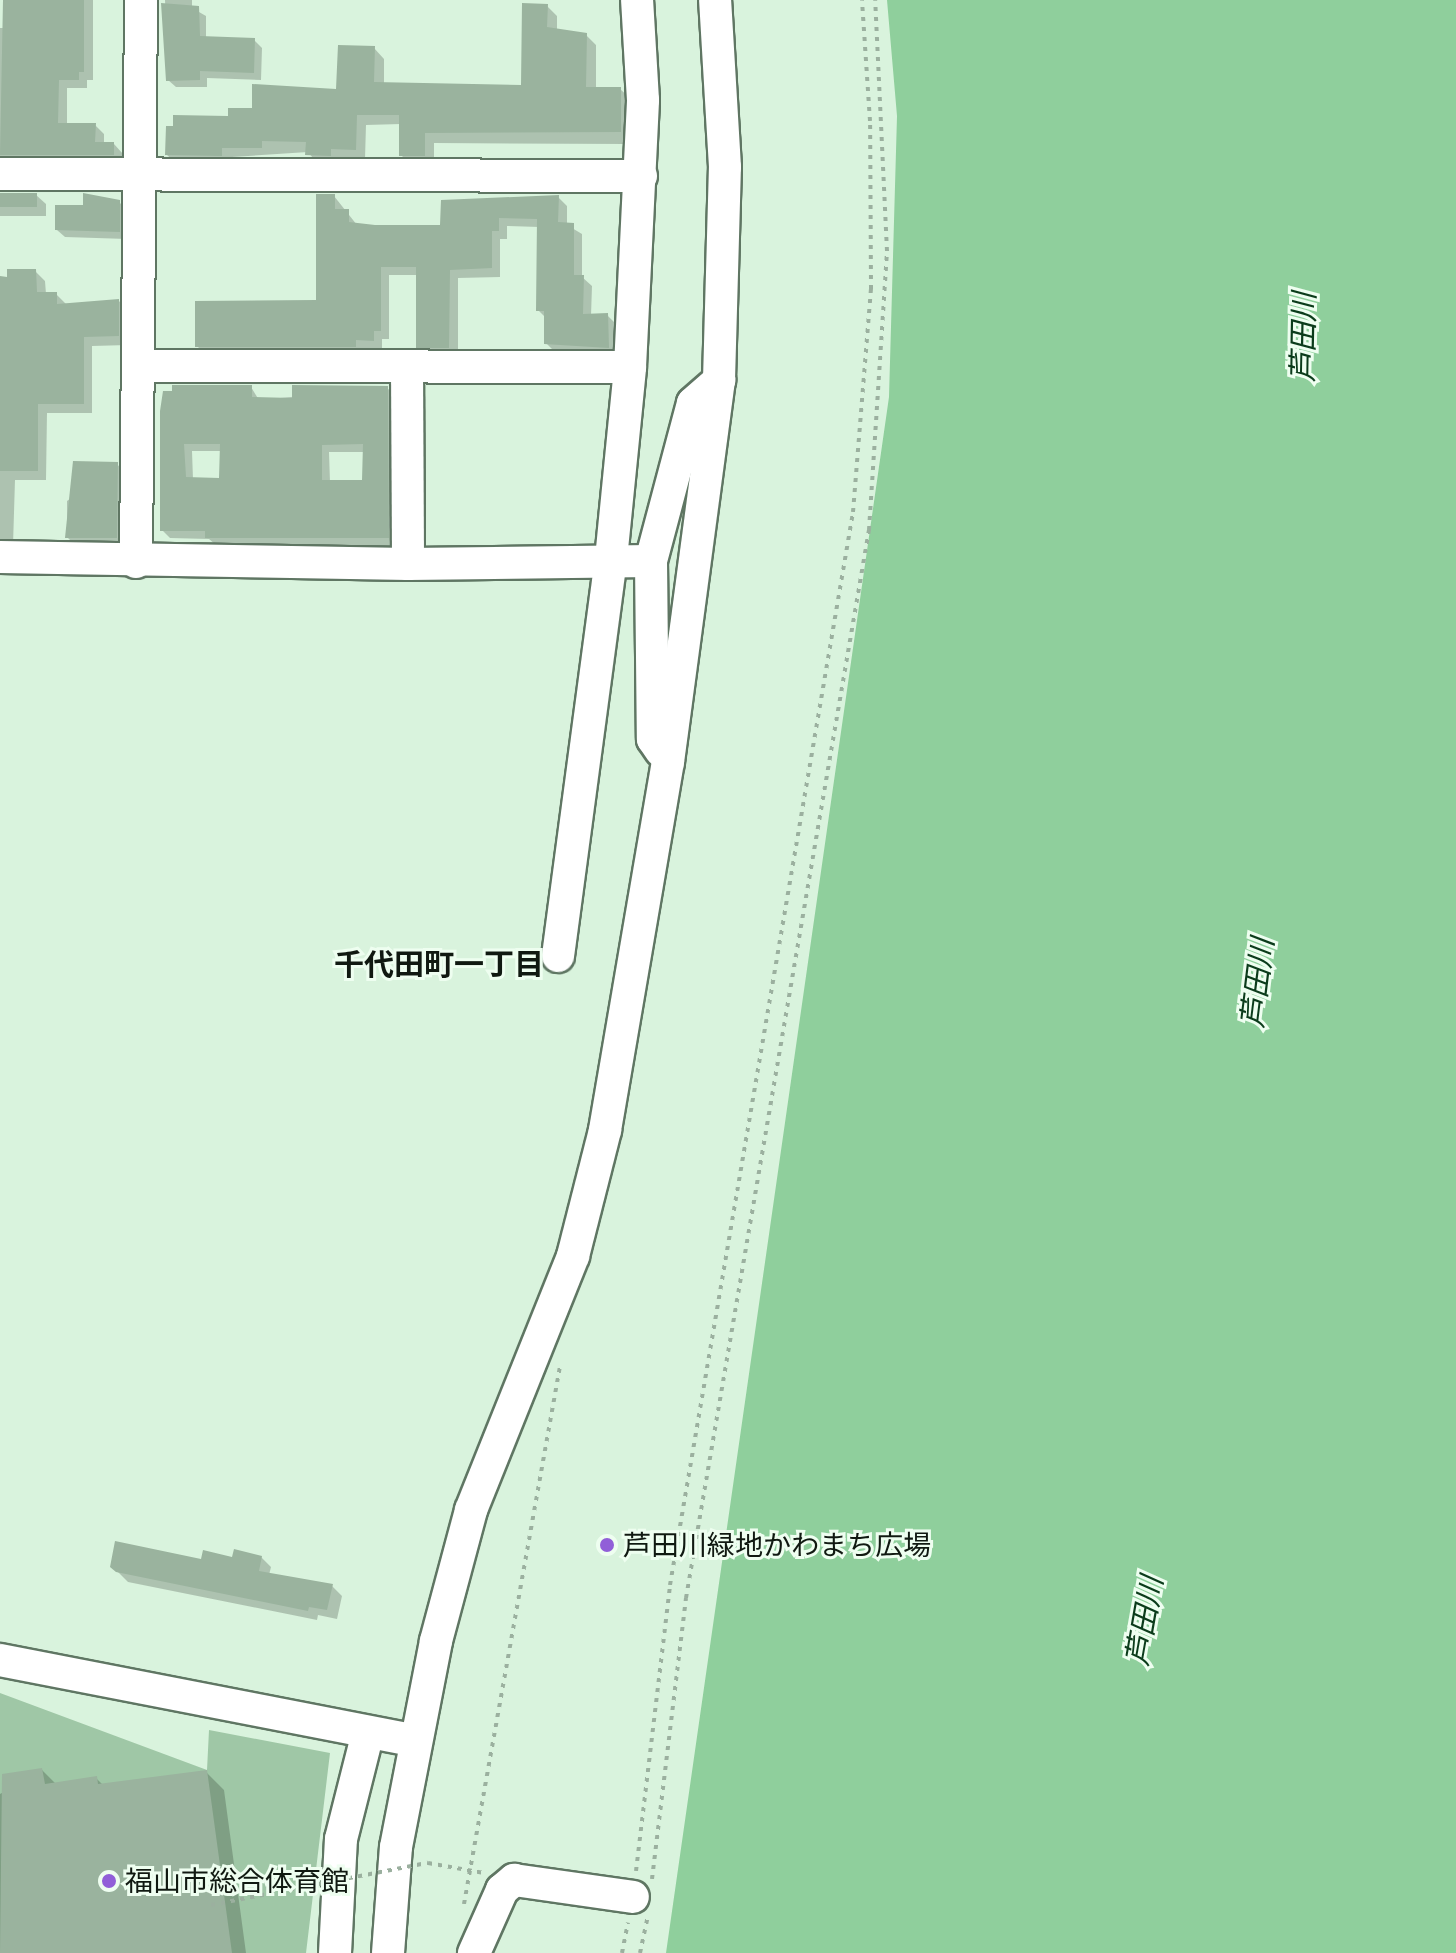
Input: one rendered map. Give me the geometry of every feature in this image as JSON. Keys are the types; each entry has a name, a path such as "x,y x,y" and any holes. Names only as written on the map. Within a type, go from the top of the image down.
{"street":[{"path":"136,562 141,0"},
{"path":"558,956 611,559 630,367 641,176 637,0"},
{"path":"388,1953 396,1847 415,1741 471,1510 573,1256 605,1130 668,762 719,380 725,167 715,0"},
{"path":"0,174 641,176"},
{"path":"139,366 630,367"},
{"path":"407,366 408,564"},
{"path":"668,762 653,739 651,561 693,403 719,380"},
{"path":"0,557 136,562 408,564 611,559 651,561"},
{"path":"0,1660 415,1741"},
{"path":"335,1953 341,1839 368,1732"},
{"path":"474,1953 502,1890 514,1880 644,1898"}],"path":[{"path":"640,1953 670,1585 853,512 871,289 870,121 862,0"},
{"path":"622,1953 644,1898 686,1598 869,530 887,251 875,0"},
{"path":"463,1911 561,1359"},
{"path":"211,1905 428,1863 479,1872"}],"shaded area":[{"path":"0,1693 207,1770 209,1730 330,1753 306,1953 0,1953"}],"water":[{"name":"芦田川","path":"887,0 1456,0 1456,1953 666,1953 889,397 897,116"}],"building":[{"path":"3,0 84,0 84,72 79,72 79,80 59,80 58,123 96,123 95,142 114,142 114,155 0,155"},
{"path":"161,3 199,6 200,36 255,38 254,73 200,71 200,80 166,81"},
{"path":"522,3 548,4 547,27 587,33 586,87 621,87 621,132 425,133 425,156 399,156 399,115 357,115 356,150 331,149 331,156 305,155 306,142 262,141 262,148 222,148 222,156 165,155 166,126 173,126 173,115 228,116 228,108 252,108 252,84 336,89 338,45 375,46 374,82 521,85"},
{"path":"0,193 37,193 37,207 0,207"},
{"path":"83,193 120,200 120,232 55,230 55,205 83,205"},
{"path":"316,194 335,194 335,209 349,209 349,222 375,225 440,225 441,200 559,195 558,222 574,223 574,275 584,275 583,314 608,313 609,348 544,344 544,311 536,311 537,219 499,218 499,231 492,231 492,268 450,270 449,348 416,348 416,267 381,267 381,331 374,331 374,341 356,340 356,347 195,347 195,301 316,300"},
{"path":"7,269 36,269 37,292 57,292 57,304 119,299 119,336 84,337 84,404 38,404 38,471 0,471 0,276 7,277"},
{"path":"172,385 252,385 252,397 292,398 292,385 388,386 389,538 205,538 205,531 160,531 160,411 163,391 172,391","holes":["184,444 220,444 219,478 186,477","363,444 362,480 322,480 322,445"]},
{"path":"73,461 118,462 117,538 65,538"},
{"path":"115,1541 201,1559 203,1550 232,1557 234,1549 262,1556 259,1571 333,1584 327,1610 309,1607 308,1611 116,1572 110,1567"},
{"name":"福山市総合体育館","path":"42,1768 45,1784 97,1776 98,1784 207,1770 232,1953 0,1953 2,1774"}],"place":[{"name":"芦田川緑地かわまち広場","path":"607,1545"},
{"name":"福山市総合体育館","path":"109,1881"}],"district":[{"name":"千代田町一丁目","path":"439,965"}]}
